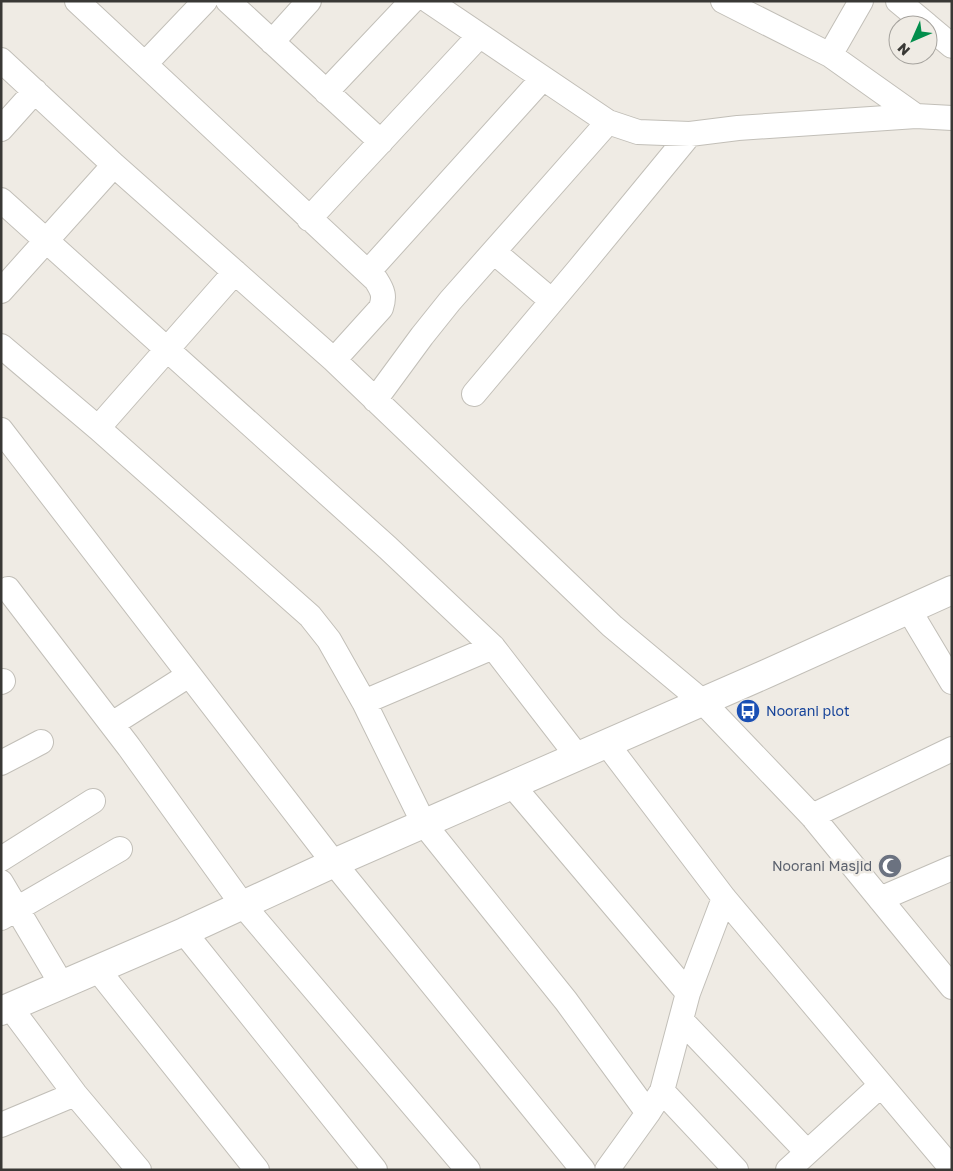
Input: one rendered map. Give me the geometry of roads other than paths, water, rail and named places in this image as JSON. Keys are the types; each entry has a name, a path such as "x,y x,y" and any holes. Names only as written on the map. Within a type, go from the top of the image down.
{"main road":[{"path":"6,1009 184,932 334,863 703,702 952,590"}],"street":[{"path":"145,64 205,1"},
{"path":"228,1 380,142"},
{"path":"272,42 309,1"},
{"path":"326,92 412,1"},
{"path":"429,1 608,122 638,132 690,134 738,128 916,116 952,118"},
{"path":"830,55 861,1"},
{"path":"898,1 914,15"},
{"path":"83,3 145,64 376,280 383,291 384,299 381,308 334,360"},
{"path":"732,3 830,55 916,116"},
{"path":"938,35 952,46"},
{"path":"309,219 479,36"},
{"path":"1,60 114,165 334,360 612,626 703,702 812,816 952,987"},
{"path":"368,272 543,78"},
{"path":"1,129 35,91"},
{"path":"375,400 422,336 608,122"},
{"path":"474,394 690,134"},
{"path":"1,291 114,165"},
{"path":"1,200 388,548 494,647 578,757"},
{"path":"494,252 552,301"},
{"path":"98,428 235,272"},
{"path":"1,346 98,428 310,616 329,640 364,702 424,824 566,1001 648,1113"},
{"path":"1,430 334,863 584,1170"},
{"path":"8,589 112,724 242,904 468,1170"},
{"path":"909,610 952,682"},
{"path":"364,702 494,647"},
{"path":"112,724 189,675"},
{"path":"1,763 41,742"},
{"path":"606,744 724,898 881,1085 946,1167"},
{"path":"812,816 952,749"},
{"path":"512,785 688,994"},
{"path":"1,860 93,801"},
{"path":"10,913 120,849"},
{"path":"880,899 952,868"},
{"path":"1,882 10,913 62,985"},
{"path":"607,1170 662,1091 688,994 724,898"},
{"path":"184,932 375,1170"},
{"path":"98,970 257,1170"},
{"path":"6,1009 138,1170"},
{"path":"681,1020 807,1152"},
{"path":"788,1170 881,1085"},
{"path":"662,1091 736,1170"},
{"path":"1,1125 74,1094"}],"place":[{"name":"Noorani plot","path":"748,711"},
{"name":"Noorani Masjid","path":"890,866"}]}
